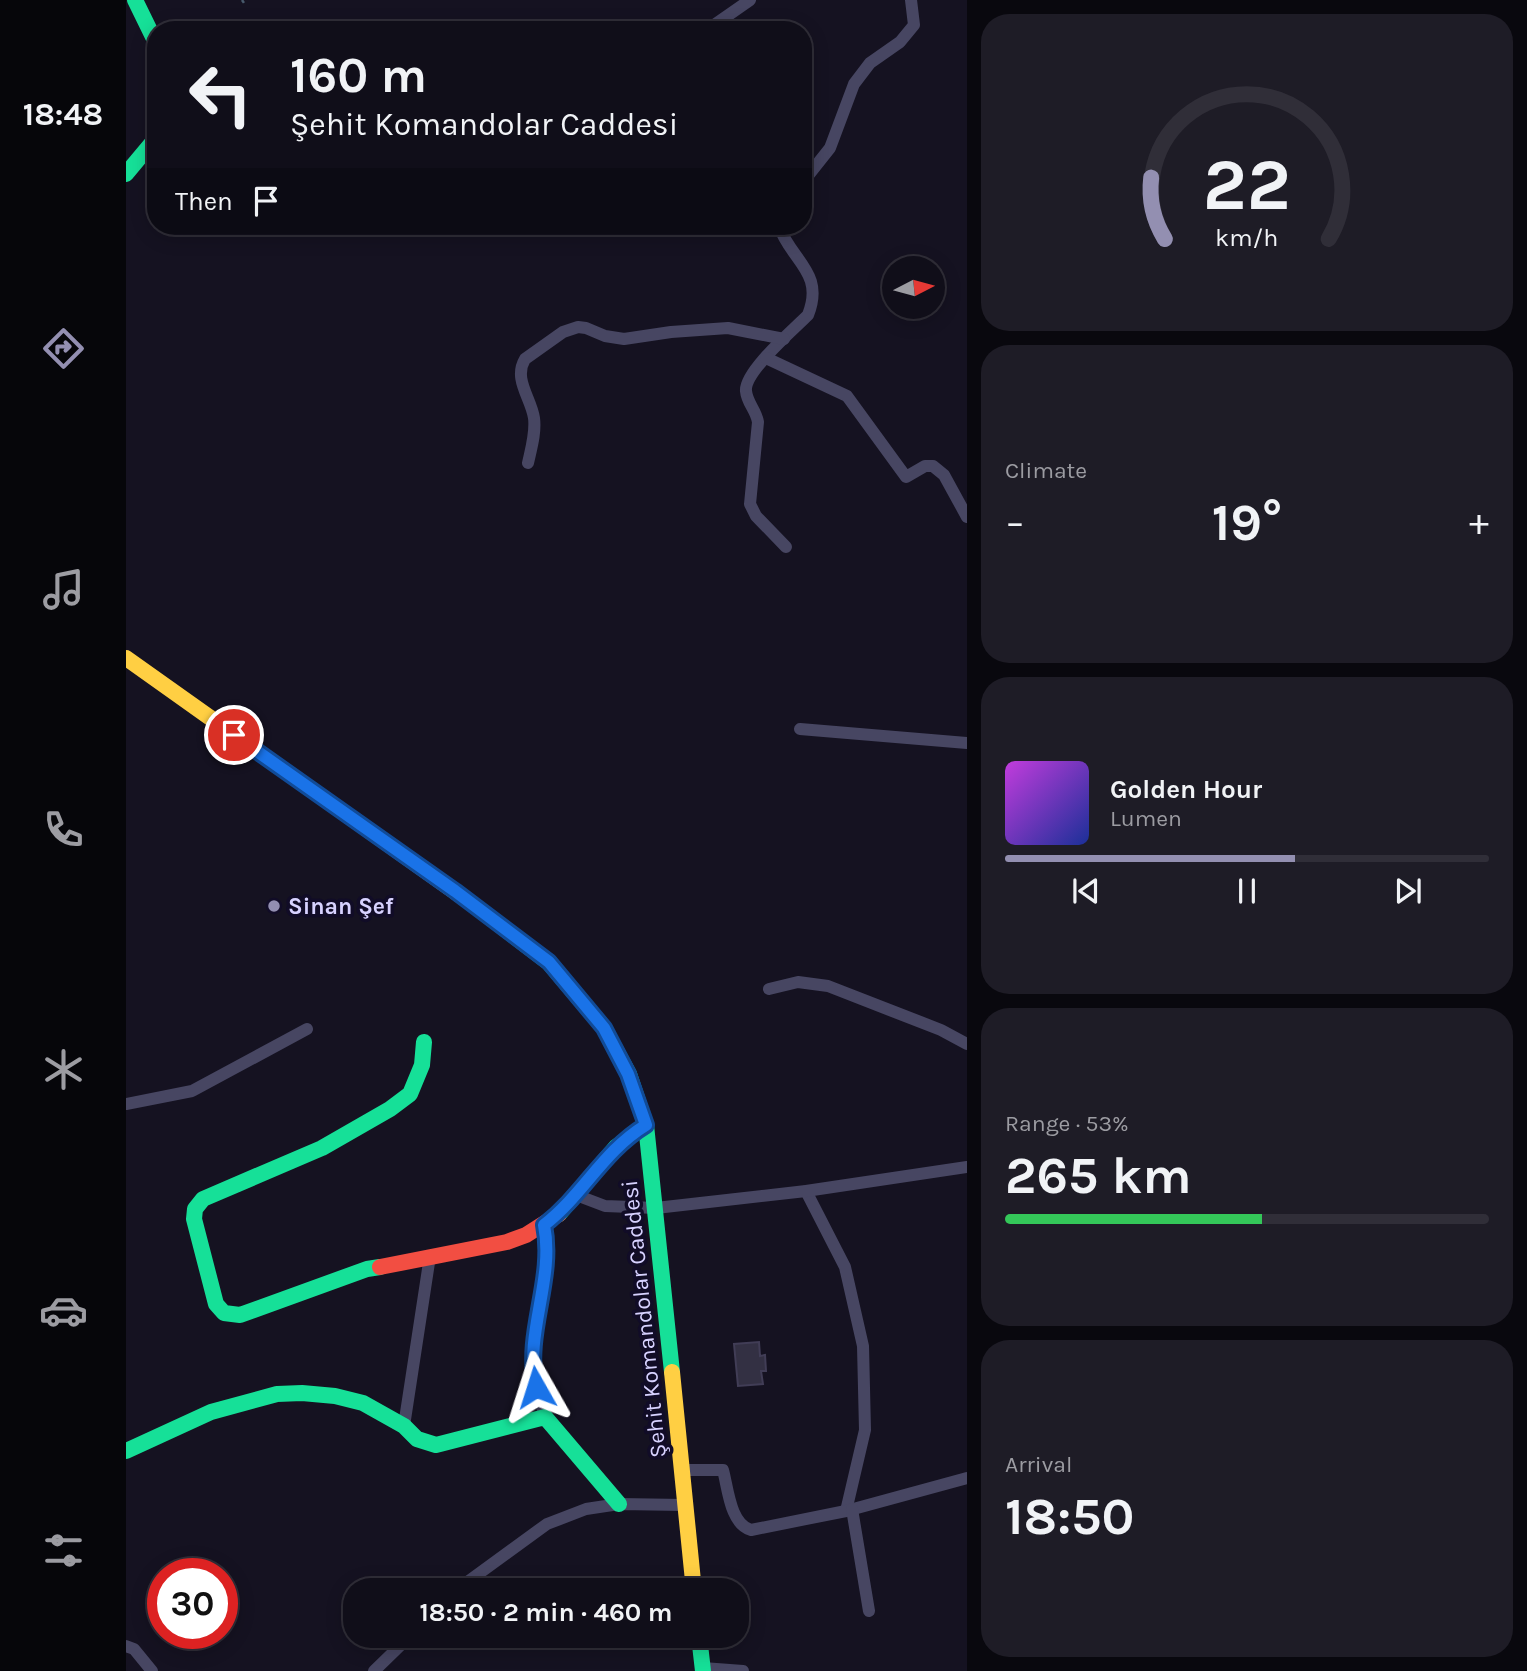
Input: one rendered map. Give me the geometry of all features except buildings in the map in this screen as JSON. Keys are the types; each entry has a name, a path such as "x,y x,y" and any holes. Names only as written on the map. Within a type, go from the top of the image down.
{"street":[{"path":"135,0 147,25"},
{"path":"720,21 750,0"},
{"path":"812,171 830,148 854,84 870,63 900,42 914,25 911,0"},
{"path":"126,174 147,149"},
{"path":"784,235 812,280 814,292 808,315 751,373 746,395 758,422 750,504 756,516 786,547"},
{"path":"528,463 534,434 534,417 520,376 522,365 525,359 571,328 586,328 605,336 624,339 728,328 784,339"},
{"path":"765,358 847,396 906,477 925,466 939,469 967,517"},
{"name":"Şehit Komandolar Caddesi","path":"126,658 455,891 549,962 604,1028 628,1074 646,1125 692,1578"},
{"path":"800,729 967,743"},
{"path":"769,989 798,982 828,986 941,1030 967,1044"},
{"path":"126,1104 192,1091 307,1029"},
{"path":"425,1042 422,1065 410,1094 390,1109 322,1148 203,1199 197,1205 194,1214 219,1309 229,1315 240,1315 341,1277 430,1256 507,1242 526,1235 544,1225 576,1195 615,1147 646,1125"},
{"path":"576,1195 605,1206 656,1208 806,1191 967,1167"},
{"path":"806,1191 845,1267 863,1346 865,1430 849,1510 869,1611"},
{"path":"544,1225 547,1258 532,1354 534,1377 545,1417 620,1504"},
{"path":"404,1426 430,1256"},
{"path":"126,1451 211,1412 277,1394 302,1393 363,1403 404,1426 417,1439 436,1445 545,1417"},
{"path":"682,1470 723,1470 737,1520 751,1530 849,1510 967,1478"},
{"path":"474,1578 547,1524 586,1509 620,1504 684,1505"},
{"path":"126,1646 134,1650 152,1671"},
{"path":"383,1669 400,1648"},
{"path":"700,1648 703,1670 743,1671"}],"path":[{"path":"242,0 246,6"}],"traffic: fast":[{"path":"135,0 147,25"},
{"path":"126,174 147,149"},
{"path":"468,901 549,963 604,1028 629,1074 646,1125 672,1372"},
{"path":"380,1267 367,1269 240,1315 224,1313 216,1304 194,1219 195,1209 203,1199 322,1148 390,1109 410,1094 422,1065 424,1042"},
{"path":"559,1214 616,1147 646,1125"},
{"path":"126,1451 211,1412 277,1394 335,1396 363,1403 404,1426 417,1439 436,1445 545,1417 619,1504"},
{"path":"700,1648 703,1671"}],"traffic: slow":[{"path":"126,658 468,901"},
{"path":"672,1372 693,1578"}],"traffic: jam":[{"path":"380,1267 507,1242 526,1235 559,1214"}],"place":[{"name":"Sinan Şef","path":"274,906"}],"route":[{"path":"234,735 455,891 549,962 604,1028 628,1074 646,1125 615,1147 560,1213 544,1225 548,1248 532,1354 536,1387"}]}
